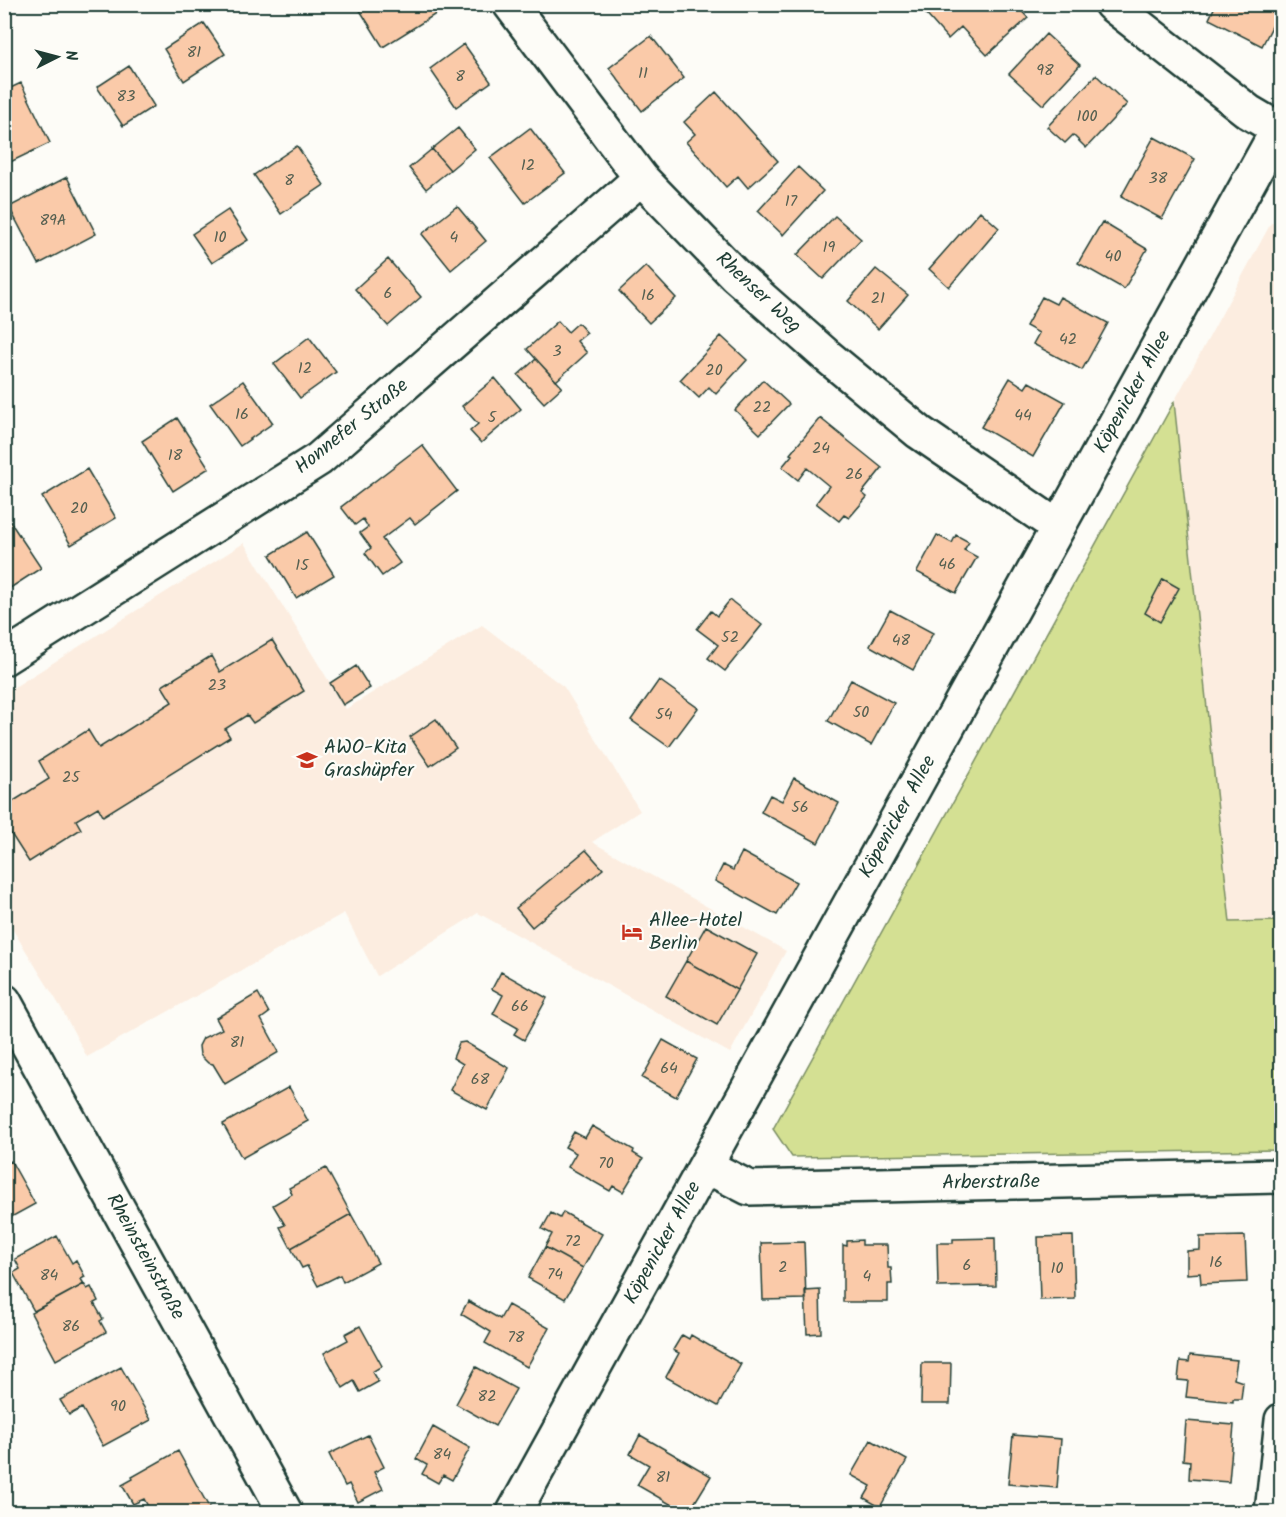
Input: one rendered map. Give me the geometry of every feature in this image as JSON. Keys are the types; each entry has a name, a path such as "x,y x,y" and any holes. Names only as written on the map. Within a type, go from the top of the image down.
{"street":[{"name":"Rhenser Weg","path":"510,4 641,178 735,275 919,432 1058,527"},
{"path":"1112,4 1249,112 1280,126"},
{"name":"Köpenicker Allee","path":"514,1512 1058,527 1270,171 1280,126"},
{"name":"Honnefer Straße","path":"4,658 319,459 641,178"},
{"name":"Rheinsteinstraße","path":"4,1001 285,1512"},
{"name":"Arberstraße","path":"706,1166 749,1188 1281,1176"},
{"path":"1272,1512 1281,1420"}],"shaded area":[{"path":"1271,223 1281,223 1281,921 1230,922 1174,402"},
{"name":"AWO-Kita Grashüpfer","path":"244,543 346,709 482,625 564,687 640,811 592,842 786,951 730,1053 478,913 377,976 344,913 87,1057 60,1006 5,917 5,693"}],"green space":[{"path":"1174,402 1230,922 1281,921 1281,1150 792,1157 773,1129"}],"building":[{"path":"356,4 434,4 439,12 383,47"},
{"path":"917,4 1015,4 1028,18 987,55 961,27 948,39"},
{"path":"1216,4 1282,4 1282,7 1262,46 1209,19"},
{"path":"204,23 225,54 184,81 164,49"},
{"path":"1046,34 1080,65 1043,105 1009,74"},
{"path":"651,36 684,78 642,111 609,68"},
{"path":"464,44 491,82 456,107 430,69"},
{"path":"129,66 154,106 123,126 97,87"},
{"path":"1096,75 1127,104 1086,148 1073,135 1065,143 1047,127"},
{"path":"21,83 50,143 4,165 4,91"},
{"path":"716,92 778,161 748,188 738,176 726,187 686,142 695,134 684,122"},
{"path":"458,128 475,149 450,170 432,149"},
{"path":"530,128 565,173 525,203 490,158"},
{"path":"1154,137 1195,159 1162,219 1121,197"},
{"path":"297,146 324,185 281,214 254,175"},
{"path":"432,149 450,170 426,189 409,168"},
{"path":"798,167 823,191 783,235 758,211"},
{"path":"67,177 96,234 39,264 9,207"},
{"path":"457,206 486,241 451,270 422,234"},
{"path":"228,210 248,240 212,263 192,234"},
{"path":"980,211 999,228 949,287 929,269"},
{"path":"835,216 861,239 823,279 797,255"},
{"path":"1102,222 1147,249 1124,289 1078,263"},
{"path":"388,259 421,297 388,326 355,289"},
{"path":"646,266 676,298 649,323 619,291"},
{"path":"876,269 908,295 878,329 848,301"},
{"path":"1042,297 1056,304 1060,297 1108,323 1082,370 1033,344 1039,333 1026,326"},
{"path":"558,321 568,332 578,323 587,333 577,341 587,353 556,381 527,349"},
{"path":"721,336 747,360 716,394 709,387 699,398 680,380"},
{"path":"309,337 336,372 300,398 274,364"},
{"path":"536,359 562,387 544,403 518,375"},
{"path":"495,378 521,409 481,443 470,431 478,424 462,406"},
{"path":"1010,378 1025,388 1029,382 1065,402 1033,457 981,427"},
{"path":"763,380 789,404 760,434 735,410"},
{"path":"243,381 273,423 240,446 210,404"},
{"path":"177,418 209,468 173,491 142,441"},
{"path":"820,418 882,468 862,493 867,497 849,518 844,515 839,521 816,503 829,486 807,468 798,480 782,467"},
{"path":"422,445 457,491 415,524 410,518 382,539 400,563 382,576 365,553 371,548 360,533 368,527 363,519 355,525 341,507"},
{"path":"87,469 116,518 71,545 42,497"},
{"path":"9,520 41,568 4,592 4,523"},
{"path":"307,532 334,575 296,598 270,555"},
{"path":"937,535 952,543 956,535 969,542 964,550 977,557 956,593 917,572"},
{"path":"1163,579 1179,588 1160,622 1145,613"},
{"path":"730,600 762,625 725,671 708,658 718,645 697,629 711,611 717,616"},
{"path":"890,610 933,633 913,670 870,646"},
{"path":"272,640 304,691 253,723 247,715 225,729 230,737 103,816 98,807 76,820 81,829 29,862 4,823 4,807 49,779 39,761 88,730 99,748 172,702 162,686 211,656 220,672"},
{"path":"356,666 370,688 343,705 330,683"},
{"path":"659,680 698,708 669,747 631,720"},
{"path":"851,680 894,703 871,745 828,721"},
{"path":"436,719 456,748 430,766 410,737"},
{"path":"794,778 839,803 818,843 761,812 770,795 782,801"},
{"path":"586,850 603,869 532,927 516,908"},
{"path":"742,852 796,882 777,915 715,881 723,865 733,870"},
{"path":"706,926 757,954 737,990 686,961"},
{"path":"686,961 737,990 717,1025 666,996"},
{"path":"501,972 547,998 524,1040 514,1034 518,1028 493,1014 503,995 492,989"},
{"path":"258,993 269,1013 261,1019 279,1052 225,1084 213,1064 208,1063 200,1055 199,1046 203,1038 222,1029 216,1018"},
{"path":"663,1040 697,1059 676,1097 642,1078"},
{"path":"465,1042 509,1068 487,1110 450,1090 463,1064 453,1058 459,1043"},
{"path":"289,1087 308,1121 242,1158 223,1124"},
{"path":"592,1126 634,1150 633,1153 643,1159 623,1192 613,1186 610,1191 568,1167 576,1153 565,1147 574,1132 585,1138"},
{"path":"11,1161 35,1204 4,1221 4,1165"},
{"path":"326,1168 351,1214 291,1248 280,1227 285,1225 273,1205 292,1194 289,1188"},
{"path":"563,1212 602,1234 583,1268 545,1247 552,1234 542,1229 551,1213 560,1218"},
{"path":"351,1214 378,1263 343,1282 340,1275 318,1286 307,1266 302,1268 291,1248"},
{"path":"57,1236 72,1263 76,1260 85,1277 81,1279 84,1284 34,1311 13,1273 20,1269 15,1259"},
{"path":"1073,1236 1075,1299 1040,1300 1038,1237"},
{"path":"1245,1236 1247,1282 1201,1284 1200,1273 1187,1274 1187,1251 1200,1250 1200,1237"},
{"path":"995,1238 996,1286 938,1287 937,1243 953,1243 953,1239"},
{"path":"862,1240 862,1245 887,1245 888,1268 891,1268 892,1284 888,1284 888,1302 843,1302 843,1245 847,1246 847,1241"},
{"path":"804,1242 806,1299 763,1300 761,1243"},
{"path":"545,1247 583,1268 565,1299 528,1278"},
{"path":"84,1284 87,1289 91,1287 98,1301 94,1303 103,1319 100,1321 106,1332 56,1360 31,1313"},
{"path":"820,1290 821,1333 807,1334 805,1291"},
{"path":"468,1301 500,1319 508,1305 549,1328 527,1367 485,1343 491,1332 461,1314"},
{"path":"360,1326 382,1366 372,1372 378,1382 360,1392 354,1381 343,1388 324,1353 348,1340 345,1334"},
{"path":"682,1335 689,1339 691,1335 741,1364 718,1406 666,1377 679,1353 673,1350"},
{"path":"1190,1355 1237,1360 1234,1379 1243,1382 1241,1399 1233,1399 1233,1402 1186,1397 1188,1381 1178,1380 1180,1361 1189,1362"},
{"path":"922,1363 951,1363 950,1404 921,1404"},
{"path":"121,1367 151,1420 103,1446 82,1408 69,1415 60,1400"},
{"path":"476,1367 516,1389 495,1426 456,1404"},
{"path":"1186,1421 1234,1425 1229,1482 1189,1479 1190,1461 1183,1460"},
{"path":"433,1427 470,1448 452,1480 443,1475 438,1483 422,1474 427,1465 416,1459"},
{"path":"368,1435 384,1467 374,1472 383,1489 358,1502 349,1484 345,1486 329,1454"},
{"path":"640,1435 711,1476 689,1512 684,1512 637,1485 649,1465 630,1454"},
{"path":"1013,1435 1061,1439 1057,1488 1008,1484"},
{"path":"871,1440 907,1460 880,1507 864,1498 871,1486 851,1475"},
{"path":"178,1451 211,1511 151,1512 144,1499 133,1504 122,1485"}],"place":[{"name":"AWO-Kita Grashüpfer","path":"307,760"},
{"name":"Allee-Hotel Berlin","path":"632,932"}]}
